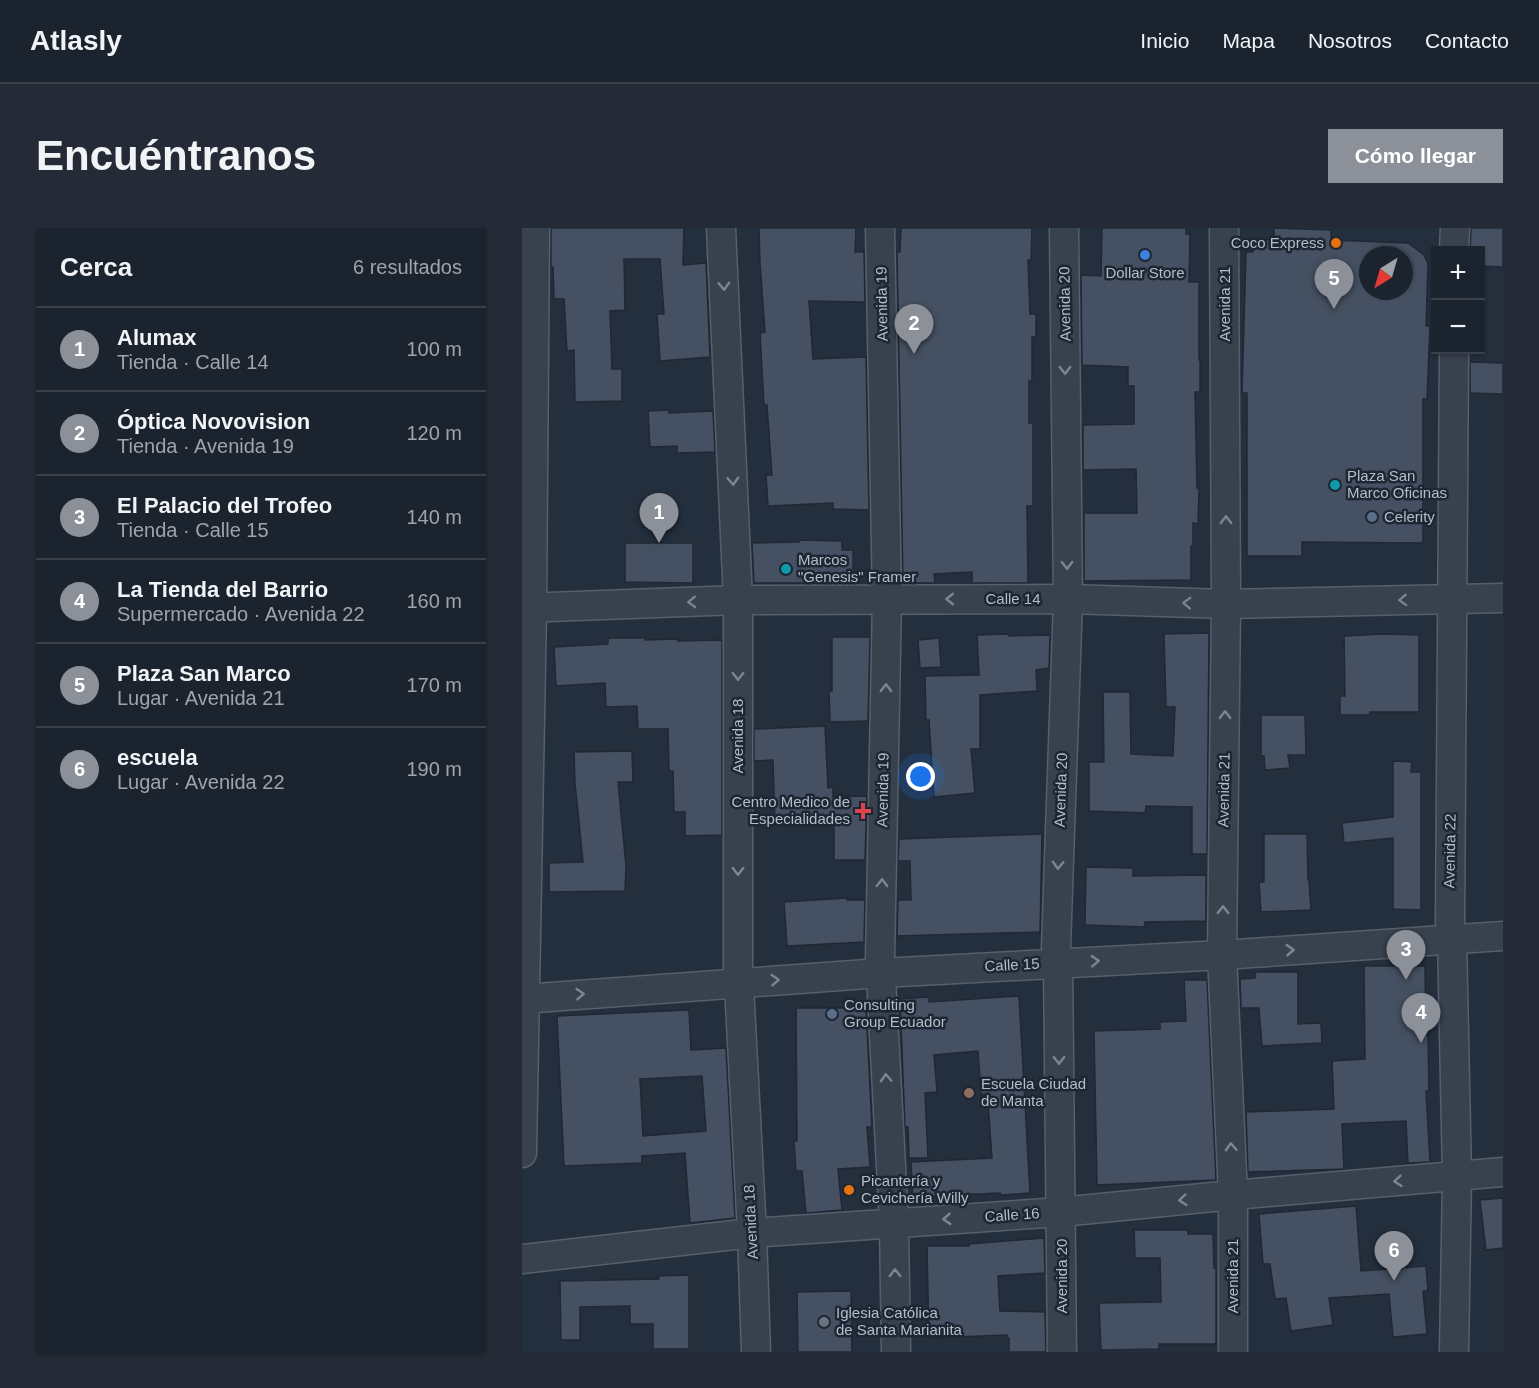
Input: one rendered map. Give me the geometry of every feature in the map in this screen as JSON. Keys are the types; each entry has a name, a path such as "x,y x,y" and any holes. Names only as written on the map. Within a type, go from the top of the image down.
{"street":[{"path":"522,1153 527,608 535,228"},
{"name":"Avenida 18","path":"721,228 738,600 738,982 756,1352"},
{"name":"Avenida 19","path":"880,228 887,599 881,973 894,1223 896,1352"},
{"name":"Avenida 20","path":"1062,1352 1056,947 1068,599 1064,228"},
{"name":"Avenida 21","path":"1224,228 1226,604 1222,955 1233,1195 1233,1352"},
{"path":"1454,246 1455,228"},
{"name":"Avenida 22","path":"1454,354 1450,924 1457,1176 1454,1352"},
{"name":"Calle 14","path":"527,608 738,600 1068,599 1226,604 1503,598"},
{"name":"Calle 15","path":"524,999 738,982 1222,955 1503,936"},
{"name":"Calle 16","path":"522,1258 752,1233 1061,1212 1503,1172"}],"building":[{"path":"551,228 684,228 683,265 706,263 710,357 660,361 657,314 664,314 660,259 624,259 625,310 610,311 612,369 622,369 622,401 575,402 574,350 567,351 564,299 554,299"},
{"path":"759,228 856,228 855,252 864,252 865,302 809,301 813,359 866,357 869,510 833,509 833,503 768,506 766,475 772,475 767,405 764,405 760,333 765,332"},
{"path":"901,228 1032,228 1031,261 1028,260 1030,314 1036,314 1036,337 1032,337 1032,381 1029,381 1029,423 1033,423 1033,506 1027,506 1028,583 972,583 972,572 934,574 935,583 903,583 897,252 900,252"},
{"path":"1102,228 1186,228 1186,234 1190,234 1189,282 1199,282 1200,360 1200,392 1195,392 1197,488 1199,488 1198,524 1193,523 1191,580 1084,581 1084,513 1137,513 1136,469 1083,470 1083,425 1134,424 1134,386 1128,386 1128,367 1082,365 1081,275 1101,276"},
{"path":"1274,228 1331,230 1331,240 1408,243 1412,246 1359,246 1359,300 1413,300 1413,247 1424,255 1428,264 1426,326 1430,326 1427,399 1423,399 1423,543 1302,542 1302,556 1247,556 1247,393 1242,393 1246,252 1253,252 1254,239 1274,240"},
{"path":"1471,228 1503,228 1503,267 1485,266 1485,246 1470,246"},
{"path":"1470,362 1503,363 1503,394 1470,393"},
{"path":"669,410 669,413 713,411 715,452 677,453 677,446 650,447 648,411"},
{"path":"799,540 842,541 842,550 853,550 853,583 754,583 752,543 799,542"},
{"path":"625,543 693,543 693,583 625,582"},
{"path":"1209,633 1207,854 1192,854 1192,807 1146,806 1145,813 1089,811 1089,762 1104,762 1103,692 1130,692 1131,754 1173,756 1175,707 1166,707 1164,634"},
{"path":"1009,634 1009,636 1050,635 1049,668 1036,670 1037,691 980,695 980,749 971,749 975,793 934,797 929,720 926,720 925,676 979,675 977,635"},
{"path":"1419,635 1419,712 1370,712 1370,715 1340,715 1340,696 1345,696 1344,636"},
{"path":"832,637 870,637 868,721 830,722"},
{"path":"608,638 722,640 722,835 685,836 685,812 674,812 673,771 669,771 668,729 638,729 637,706 606,707 605,683 556,686 554,647 608,644"},
{"path":"939,638 941,667 920,668 918,640"},
{"path":"1261,715 1305,715 1306,755 1288,755 1290,768 1265,770 1264,756 1261,756"},
{"path":"825,726 828,788 833,787 833,797 867,796 865,860 834,860 834,824 775,825 773,760 754,761 754,729"},
{"path":"632,751 633,782 618,782 626,866 625,891 549,892 549,863 583,862 574,752"},
{"path":"1393,761 1412,762 1411,772 1421,772 1421,910 1393,909 1393,838 1344,843 1342,823 1393,817"},
{"path":"1042,834 1040,932 897,936 898,900 911,900 910,861 898,861 899,839"},
{"path":"1264,834 1307,834 1311,910 1261,912 1259,882 1264,882"},
{"path":"1086,867 1133,868 1133,876 1206,875 1206,921 1145,922 1144,927 1085,925"},
{"path":"847,898 847,900 865,900 864,942 787,946 784,902"},
{"path":"1364,966 1425,966 1429,1091 1426,1091 1430,1162 1408,1163 1406,1121 1342,1124 1344,1169 1248,1172 1246,1112 1334,1109 1332,1061 1365,1059"},
{"path":"1255,972 1298,972 1298,1024 1321,1023 1322,1043 1262,1046 1259,1008 1241,1008 1240,979 1255,978"},
{"path":"1184,980 1207,980 1216,1180 1097,1185 1094,1031 1160,1029 1160,1022 1186,1021"},
{"name":"Escuela Ciudad de Manta","path":"1019,996 1030,1193 913,1197 911,1162 992,1158 988,1104 984,1105 984,1094 981,1095 978,1051 934,1055 937,1092 925,1093 928,1158 909,1158 908,1127 905,1127 900,999 929,997 929,1002"},
{"path":"796,1008 866,1008 872,1127 867,1127 870,1167 838,1169 842,1210 806,1213 802,1171 796,1171 794,1141 797,1141"},
{"path":"689,1010 691,1050 726,1048 735,1218 690,1223 685,1153 642,1156 642,1163 564,1166 557,1016","holes":["702,1076 706,1131 643,1136 640,1079"]},
{"path":"1503,1198 1503,1248 1486,1250 1480,1200"},
{"path":"1356,1206 1361,1271 1426,1266 1428,1291 1423,1291 1427,1334 1393,1337 1389,1294 1329,1298 1333,1325 1291,1331 1286,1298 1275,1299 1270,1264 1263,1264 1259,1214"},
{"path":"1134,1230 1188,1230 1188,1234 1213,1234 1214,1268 1216,1268 1216,1344 1159,1344 1159,1349 1101,1350 1099,1303 1161,1302 1160,1258 1135,1258"},
{"path":"1044,1238 1045,1273 998,1276 1000,1311 1045,1312 1046,1352 1009,1352 1007,1335 929,1338 927,1246 969,1246 969,1244"},
{"path":"689,1275 689,1349 653,1349 653,1324 630,1324 630,1306 580,1307 580,1340 561,1340 560,1281 659,1279 658,1276"},
{"name":"Iglesia Católica de Santa Marianita","path":"851,1291 852,1352 798,1352 797,1292"}],"place":[{"name":"Coco Express","path":"1336,243"},
{"name":"Dollar Store","path":"1145,255"},
{"name":"Plaza San Marco","path":"1334,309"},
{"name":"Óptica Novovision","path":"914,354"},
{"name":"Plaza San Marco Oficinas","path":"1335,485"},
{"name":"Celerity","path":"1372,517"},
{"name":"Alumax","path":"659,543"},
{"name":"Marcos \"Genesis\" Framer","path":"786,569"},
{"name":"Centro Medico de Especialidades","path":"863,811"},
{"name":"El Palacio del Trofeo","path":"1406,980"},
{"name":"Consulting Group Ecuador","path":"832,1014"},
{"name":"La Tienda del Barrio","path":"1421,1043"},
{"name":"Escuela Ciudad de Manta","path":"969,1093"},
{"name":"Picantería y Cevichería Willy","path":"849,1190"},
{"name":"escuela","path":"1394,1281"},
{"name":"Iglesia Católica de Santa Marianita","path":"824,1322"}]}
